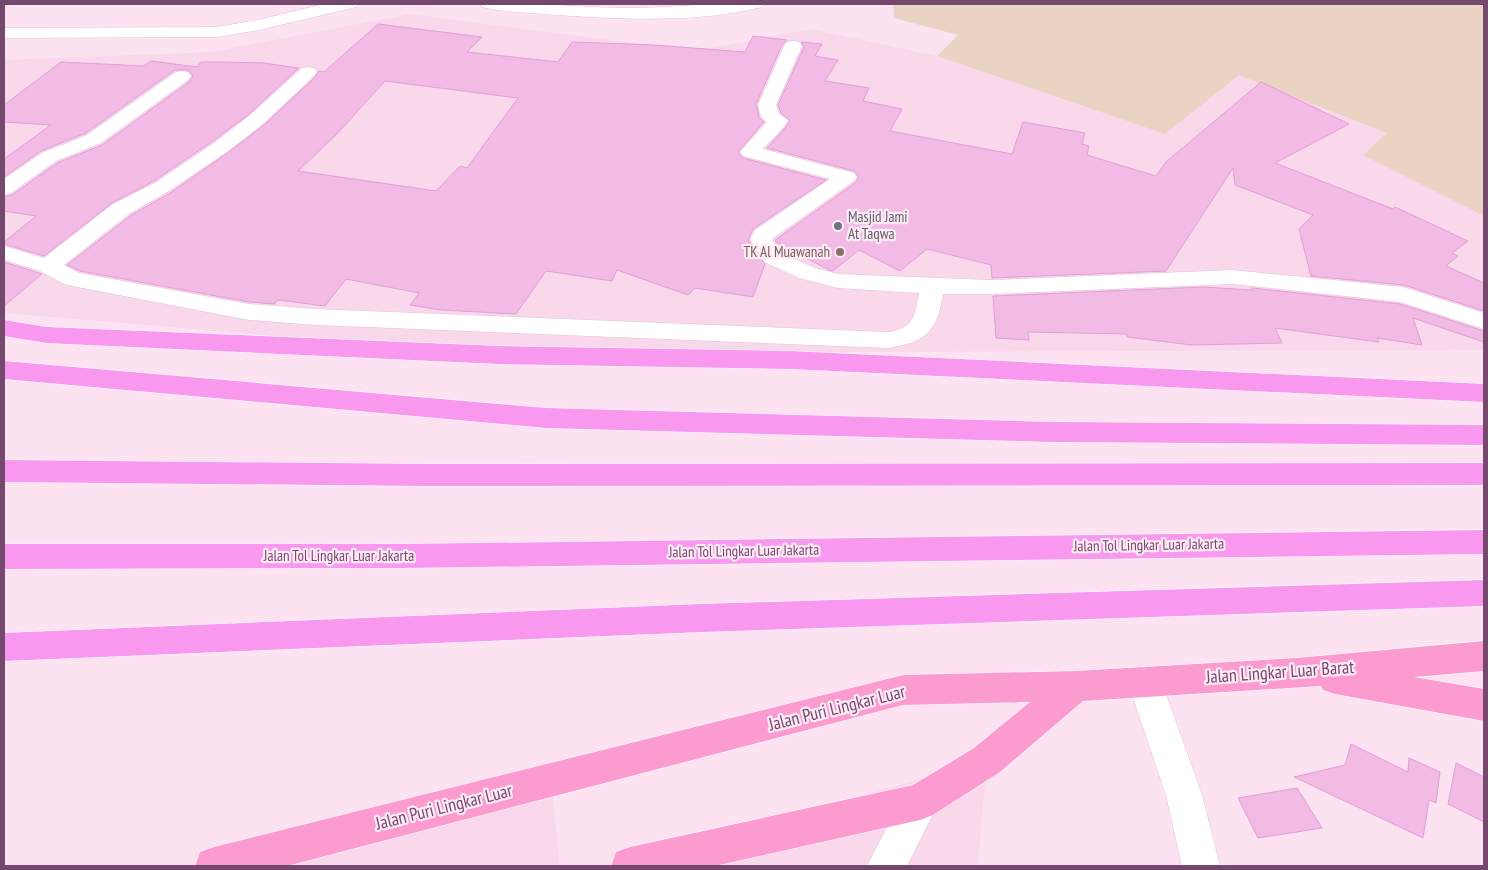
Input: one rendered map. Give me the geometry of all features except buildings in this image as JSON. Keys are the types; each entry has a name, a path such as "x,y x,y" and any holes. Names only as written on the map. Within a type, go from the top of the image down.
{"highway":[{"path":"4,328 56,336 499,355 790,360 1484,393"},
{"path":"4,370 546,418 1052,432 1484,435"},
{"path":"4,471 426,475 1484,474"},
{"name":"Jalan Tol Lingkar Luar Jakarta","path":"4,557 403,556 1484,542"},
{"path":"4,646 702,618 1484,593"}],"main road":[{"name":"Jalan Lingkar Luar Barat","path":"1076,686 1144,680 1296,673 1484,656"},
{"path":"1296,673 1484,705"},
{"path":"630,866 920,802 987,760 1076,686"},
{"name":"Jalan Puri Lingkar Luar","path":"214,866 903,690 1076,686"}],"street":[{"path":"4,34 218,32 259,25 317,10 350,4"},
{"path":"488,4 617,13 717,10 756,4"},
{"path":"792,46 767,106 771,117 778,120 777,123 750,152 847,177 761,239 762,244 772,257 807,273 838,281 991,287 1233,277 1403,295 1484,321"},
{"path":"48,266 120,208 162,187 220,147 256,120 308,72"},
{"path":"4,189 49,157 94,139 182,76"},
{"path":"4,253 48,266 72,278 249,312 316,317 888,340 906,338 914,334 926,317 932,286"},
{"path":"1144,680 1184,796 1201,866"},
{"path":"886,866 920,802"}],"shaded area":[{"path":"893,4 1484,4 1484,216 1363,155 1387,133 1239,75 1165,134 937,56 958,35 894,18"},
{"path":"410,14 696,51 811,29 937,56 1165,134 1239,74 1387,133 1364,155 1484,216 1484,350 477,353 4,313 4,60 211,52"},
{"path":"987,760 978,866 615,866"},
{"path":"551,780 560,866 215,866"}],"place":[{"name":"Masjid Jami At Taqwa","path":"838,226"},
{"name":"TK Al Muawanah","path":"840,252"}]}
